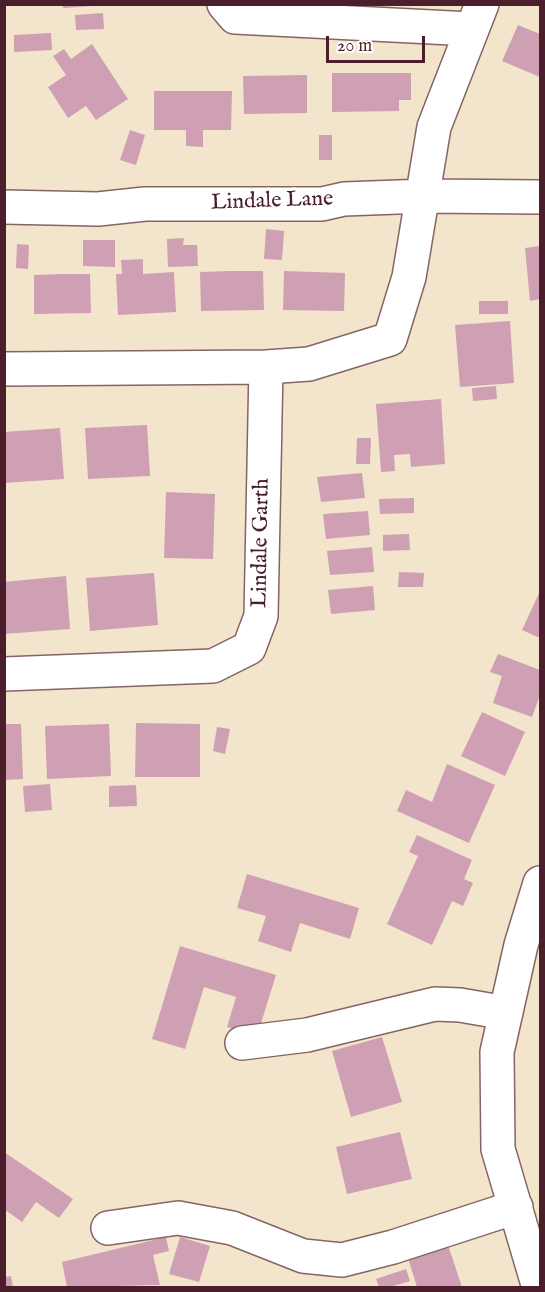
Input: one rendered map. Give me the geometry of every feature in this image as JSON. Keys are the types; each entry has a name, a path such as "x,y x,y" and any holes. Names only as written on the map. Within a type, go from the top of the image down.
{"street":[{"path":"4,369 266,367 309,364 390,339 409,277 434,127 476,17 235,17 224,4"},
{"name":"Lindale Lane","path":"4,207 98,209 146,204 322,204 344,199 424,196 540,196"},
{"name":"Lindale Garth","path":"4,674 213,666 249,648 261,616 266,367"},
{"path":"538,1287 498,1149 497,1052 521,945 540,883"},
{"path":"242,1043 307,1035 435,1004 460,1005 506,1013"},
{"path":"108,1228 178,1218 232,1228 303,1256 342,1260 393,1247 516,1207"}],"building":[{"path":"60,4 92,4 92,6 64,8"},
{"path":"103,13 104,29 76,30 75,15"},
{"path":"518,25 540,34 540,77 502,61"},
{"path":"51,33 52,50 14,52 14,35"},
{"path":"92,44 128,99 96,120 86,106 68,118 48,87 66,75 53,56 64,49 71,59"},
{"path":"332,73 411,73 411,100 399,100 399,111 332,112"},
{"path":"307,75 307,113 244,114 243,76"},
{"path":"154,91 232,91 231,130 203,130 203,147 186,146 186,130 154,130"},
{"path":"130,130 145,135 136,165 120,160"},
{"path":"319,135 332,135 332,160 319,160"},
{"path":"266,229 284,231 282,260 264,259"},
{"path":"184,238 183,245 197,245 198,266 168,267 167,239"},
{"path":"83,240 115,240 115,267 83,266"},
{"path":"17,244 29,245 28,269 16,268"},
{"path":"540,246 540,299 530,301 525,248"},
{"path":"143,259 143,274 174,272 176,312 118,315 116,274 122,274 121,260"},
{"path":"263,271 264,310 201,311 200,272"},
{"path":"284,271 345,273 344,311 283,310"},
{"path":"90,274 91,313 34,314 34,275"},
{"path":"479,301 508,301 508,314 479,314"},
{"path":"510,321 514,383 460,387 455,325"},
{"path":"496,386 497,399 473,401 472,388"},
{"path":"441,399 445,464 411,467 410,454 394,455 395,471 381,472 376,404"},
{"path":"147,425 150,476 88,479 85,428"},
{"path":"60,428 64,479 4,483 4,432"},
{"path":"357,438 371,438 370,464 356,464"},
{"path":"362,473 365,498 321,502 317,477"},
{"path":"166,492 215,494 213,559 164,558"},
{"path":"414,498 414,513 380,514 379,499"},
{"path":"368,511 370,535 326,539 323,514"},
{"path":"409,534 410,550 383,551 383,535"},
{"path":"372,547 374,572 330,575 327,551"},
{"path":"399,572 424,573 423,587 398,587"},
{"path":"154,573 158,625 90,631 86,578"},
{"path":"66,576 70,629 4,634 4,582"},
{"path":"373,586 375,610 331,614 328,590"},
{"path":"540,591 540,638 522,630"},
{"path":"498,654 540,670 540,695 532,717 493,703 502,676 490,672"},
{"path":"482,712 525,732 505,776 461,756"},
{"path":"136,723 200,724 200,777 135,777"},
{"path":"4,724 21,724 23,779 4,780"},
{"path":"109,724 111,776 47,779 45,726"},
{"path":"217,727 230,729 225,754 213,751"},
{"path":"447,764 495,785 469,843 397,811 406,790 432,802"},
{"path":"50,784 52,810 25,812 23,786"},
{"path":"136,785 137,806 109,807 109,786"},
{"path":"417,835 472,860 464,879 473,883 463,906 452,901 432,945 387,924 418,856 409,852"},
{"path":"247,874 359,908 350,939 300,923 291,952 258,941 266,916 237,908"},
{"path":"180,946 276,975 257,1036 227,1027 236,997 204,987 185,1049 152,1039"},
{"path":"382,1037 402,1102 351,1117 332,1051"},
{"path":"400,1132 412,1179 347,1194 336,1147"},
{"path":"4,1152 73,1199 59,1218 36,1202 22,1222 4,1209"},
{"path":"166,1237 169,1251 153,1255 160,1285 67,1287 62,1262"},
{"path":"180,1237 210,1246 199,1282 169,1274"},
{"path":"448,1245 462,1287 417,1287 408,1258"},
{"path":"406,1269 410,1281 390,1287 379,1287 376,1279"},
{"path":"11,1276 13,1287 4,1287 4,1277"}]}
